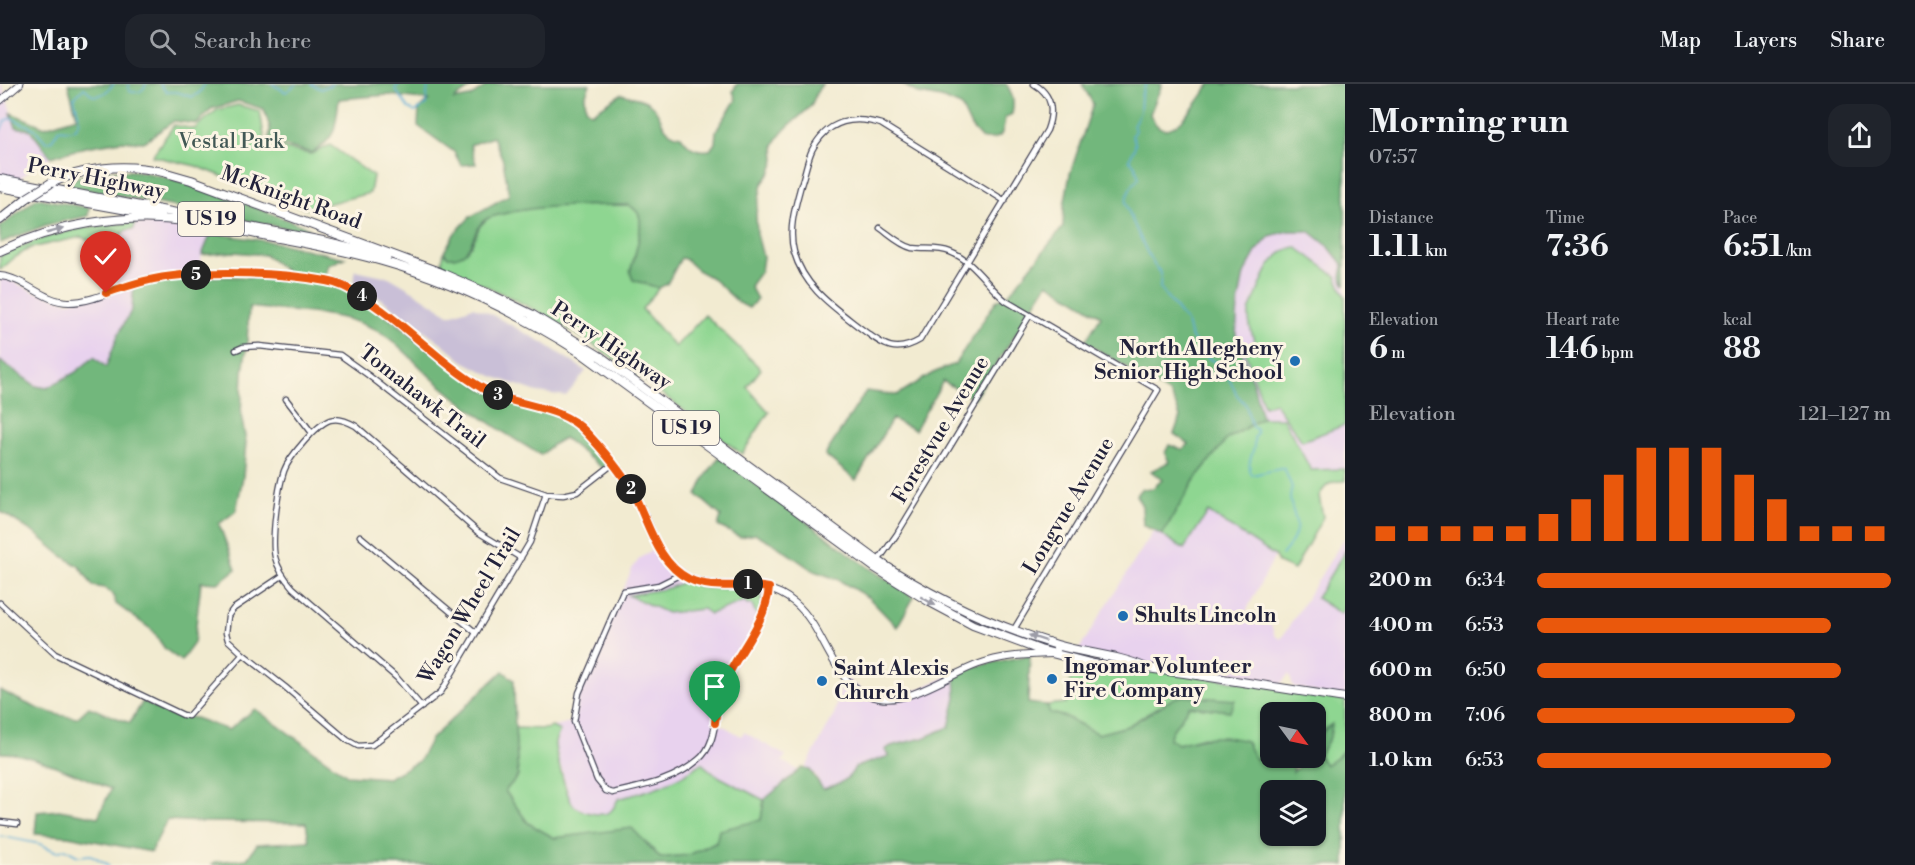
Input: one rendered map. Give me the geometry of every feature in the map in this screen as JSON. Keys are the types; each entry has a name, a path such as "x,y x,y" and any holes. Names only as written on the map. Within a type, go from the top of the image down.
{"main road":[{"name":"McKnight Road","path":"0,220 27,198 51,183 76,173 105,168 135,167 163,172 213,188 404,260"},
{"name":"Perry Highway","path":"0,179 323,241 404,260 458,280 566,334 878,561 935,595 977,616 1060,646 1133,661 1148,668 1345,698"},
{"name":"Perry Highway","path":"0,187 322,246 382,261 455,286 545,330 597,363 886,574 944,610 1008,639 1053,654 1131,671 1148,668"},
{"path":"0,251 35,236 88,223 130,220 185,221"}],"street":[{"path":"0,100 20,84"},
{"path":"1005,201 881,124 869,120 842,121 820,138 812,151 792,225 794,252 814,290 883,345 900,347 920,340 1005,201 1047,130 1052,118 1050,100 1034,84"},
{"path":"880,228 910,247 948,251 968,261 992,290 1030,315"},
{"path":"0,276 15,280 47,297 69,302 85,300 146,280 175,276 246,274 327,281 360,295 484,390 556,412 585,430 629,487 644,513 661,554 681,574 700,583 713,585 753,584 769,588 788,597 810,618 836,666 848,681 861,691 877,698 893,699 910,694 988,661 1017,656 1053,654 1060,646"},
{"name":"Longvue Avenue","path":"1008,639 1158,390 1030,315"},
{"name":"Forestvue Avenue","path":"878,561 897,534 1030,315"},
{"name":"Tomahawk Trail","path":"236,350 258,346 340,355 500,478 546,494"},
{"path":"286,399 312,433"},
{"path":"422,707 397,678 282,576 277,566 273,546 282,477 290,460 312,433 330,420 356,426 478,532 521,558"},
{"path":"546,494 563,495 577,492 613,464"},
{"name":"Wagon Wheel Trail","path":"282,576 230,613 225,627 228,640 347,740 358,746 372,745 441,692 534,534 546,494"},
{"path":"360,536 475,632"},
{"path":"681,574 659,585 623,591 579,693 574,722 597,780 603,789 613,793 667,779 685,770 705,754 714,733 717,706 722,690 760,622 767,605 769,588"},
{"path":"0,603 55,654 188,716 243,654"},
{"path":"0,822 17,824"}],"shaded area":[{"path":"0,84 2,84 16,127 30,130 51,157 31,169 16,182 0,179"},
{"path":"135,223 211,233 197,275 134,298 132,309 118,335 106,367 94,357 76,372 47,388 36,386 0,361 0,276 35,292 69,302 118,289 111,260 112,244 126,230 133,229"},
{"name":"North Allegheny Senior High School","path":"1288,231 1309,231 1328,246 1343,265 1341,277 1345,286 1345,469 1311,470 1283,419 1262,418 1236,336 1238,305 1244,274 1256,252 1269,236"},
{"path":"355,270 389,277 450,315 473,307 487,312 542,342 586,371 566,396 537,392 492,376 463,361 370,291 353,285"},
{"path":"1208,512 1275,556 1243,617 1251,622 1271,625 1275,636 1281,639 1345,537 1345,698 1293,687 1289,674 1278,687 1198,675 1078,651 1154,530 1184,549"},
{"path":"658,547 661,554 688,578 769,588 767,605 722,690 715,721 741,736 744,732 786,756 782,761 798,770 764,800 716,775 701,763 686,775 664,785 618,799 612,810 602,815 577,809 571,803 555,745 560,732 552,727 574,722 579,693 632,569 640,558"},
{"path":"955,673 956,698 950,727 923,738 891,746 890,756 855,767 850,778 843,783 823,789 816,775 805,769 834,715 844,677 871,696 898,698"}],"green space":[{"path":"68,84 476,84 453,100 470,97 489,84 590,84 585,97 586,108 592,113 621,94 639,98 654,107 668,131 681,136 687,144 697,150 710,150 715,143 716,131 736,100 733,91 737,84 823,84 818,89 811,105 781,133 774,145 775,160 771,172 762,184 756,213 757,234 763,257 761,271 750,286 757,299 749,308 739,303 712,278 681,258 667,284 659,288 633,280 630,272 638,244 640,221 637,212 629,205 542,208 491,217 479,226 465,253 448,257 444,252 454,234 470,217 509,195 503,160 493,137 470,145 476,164 461,165 454,152 418,126 419,109 429,100 388,95 339,99 336,124 331,136 327,142 312,153 269,142 270,128 264,109 238,101 211,109 197,124 174,121 144,142 121,141 86,147 51,157 30,130 16,127 11,113 45,127 77,117"},
{"path":"902,84 1006,84 1013,98 1012,114 1005,118 1002,133 998,138 982,139 971,127 961,106 941,98 919,94"},
{"path":"1082,84 1162,84 1150,114 1157,125 1165,129 1173,127 1182,120 1210,84 1345,84 1345,286 1341,277 1343,265 1328,246 1309,231 1288,231 1270,236 1256,252 1244,274 1238,305 1236,336 1262,418 1227,439 1195,479 1162,535 1143,525 1142,506 1136,495 1141,489 1153,488 1162,480 1151,471 1169,462 1165,453 1169,445 1183,450 1189,444 1174,434 1180,417 1175,403 1169,393 1085,342 1101,316 1048,283 974,399 943,381 915,430 892,419 856,480 825,455 866,391 897,395 933,373 955,364 996,301 1009,294 1063,227 1070,174 1093,104"},
{"name":"Vestal Park","path":"238,105 260,111 265,142 276,147 311,154 330,145 373,176 370,193 307,209 196,166 152,156 174,125 194,129 217,110"},
{"path":"135,171 201,187 309,228 307,232 60,185 77,177 96,173"},
{"path":"37,198 89,208 88,216 46,225 0,243 0,227"},
{"path":"629,205 637,212 640,221 638,244 630,272 633,280 659,288 642,309 675,347 705,315 761,369 747,387 769,412 742,454 636,374 570,330 507,296 441,267 444,252 448,257 471,246 480,226 489,217 538,206"},
{"path":"135,223 134,229 126,230 112,243 112,256 95,243 81,237 30,248 0,270 0,256 32,242 83,228"},
{"path":"211,233 273,242 345,258 328,265 325,275 327,281 360,295 484,390 571,420 613,464 605,470 564,438 541,455 472,410 433,379 396,344 370,327 326,315 249,307 241,415 246,442 243,477 236,511 219,524 236,569 218,583 201,582 194,643 181,661 165,649 152,630 116,604 113,594 104,588 93,586 80,567 61,555 36,534 0,511 0,361 36,386 47,388 76,372 94,357 106,367 118,335 132,309 134,284 175,276 285,277 287,272 265,255 234,252 202,255"},
{"name":"North Allegheny Senior High School","path":"1296,247 1336,276 1345,297 1345,425 1302,441 1275,403 1264,406 1245,351 1256,347 1249,312 1266,273 1281,253"},
{"path":"1262,418 1283,418 1311,470 1345,469 1345,481 1329,484 1319,496 1323,517 1294,570 1278,563 1275,556 1208,512 1184,549 1162,535 1195,479 1227,439"},
{"path":"719,457 872,570 914,597 897,627 869,598 837,579 814,571 756,534 740,537 718,526 721,516 697,495 705,477"},
{"path":"1345,551 1345,608 1341,614 1316,598"},
{"path":"685,581 704,588 753,589 761,595 762,611 757,620 751,604 747,605 745,601 710,614 703,609 667,613 628,595 669,588"},
{"path":"1030,655 1028,703 1047,705 1050,713 1066,717 1098,734 1128,726 1174,698 1183,696 1235,700 1230,711 1189,706 1169,739 1178,744 1212,737 1246,741 1254,757 1260,761 1260,768 1293,768 1293,772 1297,768 1326,768 1326,764 1336,759 1345,748 1345,865 212,865 214,862 247,859 257,844 309,841 306,823 167,820 151,852 68,836 35,834 37,812 59,810 98,817 111,789 25,756 0,753 0,690 28,704 56,714 77,718 89,707 130,723 143,701 169,715 195,718 228,730 255,709 347,775 388,778 419,761 431,739 503,671 514,680 518,776 505,791 528,823 554,838 632,828 660,858 688,855 716,843 719,830 761,820 764,800 802,768 810,770 823,789 846,779 855,767 889,756 885,750 891,746 923,738 949,727 956,698 955,673 967,668"},
{"path":"1074,660 1114,668 1147,668 1345,698 1345,748 1336,759 1326,764 1326,744 1330,737 1326,733 1326,702 1260,702 1260,761 1254,757 1246,742 1203,737 1178,744 1169,739 1189,706 1230,711 1234,701 1156,708 1128,726 1098,734 1066,717 1049,713 1047,705 1066,703"},
{"path":"1332,724 1330,737 1326,744 1326,729"},
{"path":"552,727 560,731 555,744 564,784 572,803 579,809 596,814 607,813 612,810 618,799 672,781 701,763 716,775 764,800 761,820 688,855 660,858 649,845 580,836 554,838 528,823 505,791 518,776 515,728 545,729"}],"waterway":[{"path":"0,132 5,121 11,118 35,129 46,142 52,140 59,129 69,130 77,126 79,117 74,98 84,88 92,95 99,96 114,84"},
{"path":"129,84 129,91 135,92 141,91 146,84"},
{"path":"160,84 166,92 177,92 192,97 199,93 205,84"},
{"path":"272,84 286,92 297,84"},
{"path":"311,84 321,89 333,84"},
{"path":"399,84 395,89 408,108 415,112 426,105 428,84"},
{"path":"1146,84 1141,96 1140,112 1133,125 1135,130 1132,136 1135,145 1129,159 1135,166 1139,178 1129,192 1127,207 1148,254 1161,273 1160,288 1187,323 1191,337 1208,358 1220,365 1237,395 1246,405 1252,427 1257,433 1249,466 1252,475 1284,468 1292,487 1290,500 1296,528 1293,540 1282,555"},
{"path":"1341,84 1345,88"},
{"path":"0,836 40,844 57,852 65,849 78,856 91,855 109,865"}],"place":[{"name":"North Allegheny Senior High School","path":"1295,361"},
{"name":"Shults Lincoln","path":"1123,616"},
{"name":"Ingomar Volunteer Fire Company","path":"1052,679"},
{"name":"Saint Alexis Church","path":"822,681"}],"route":[{"path":"106,293 146,280 175,276 246,274 327,281 360,295 484,390 556,412 571,420 585,430 629,487 644,513 661,554 673,568 688,579 700,583 753,584 769,588 767,605 760,622 722,690 715,723"}]}
